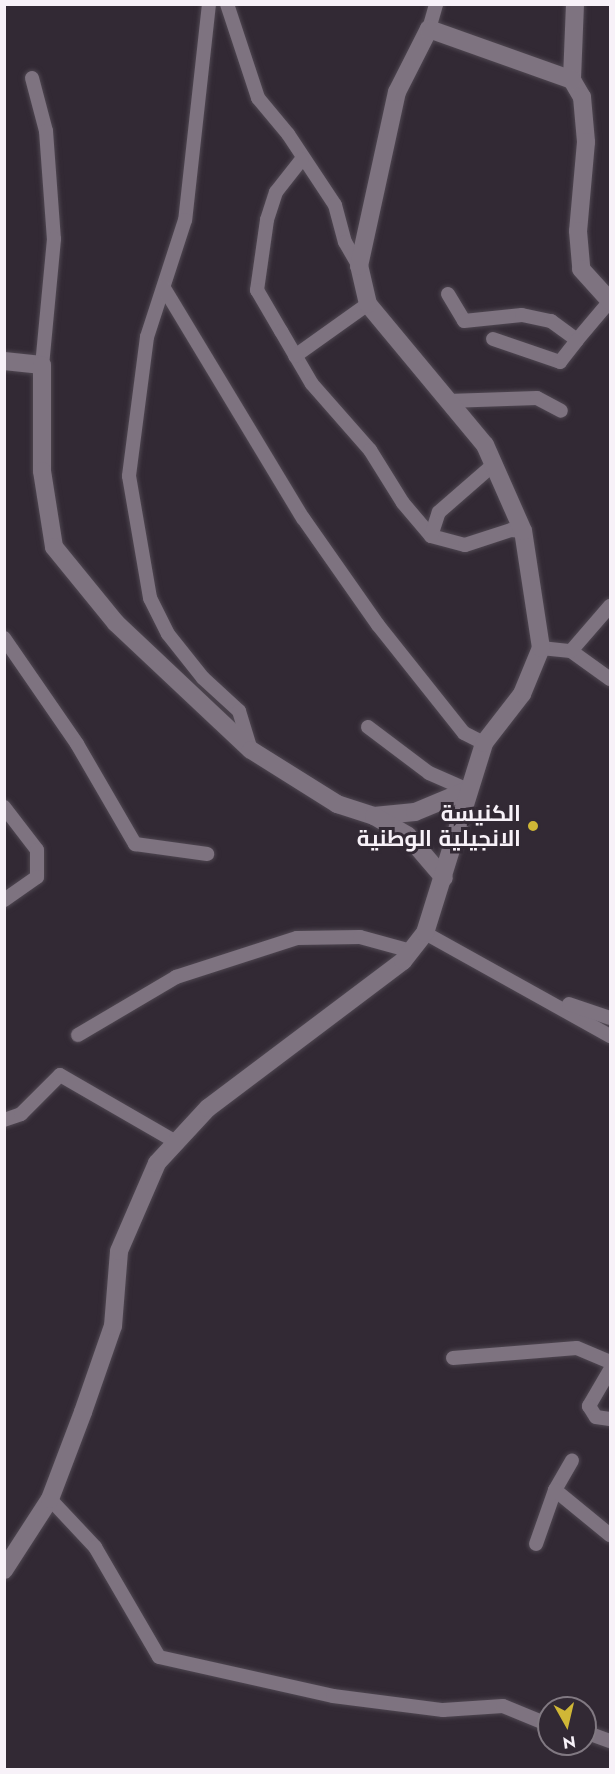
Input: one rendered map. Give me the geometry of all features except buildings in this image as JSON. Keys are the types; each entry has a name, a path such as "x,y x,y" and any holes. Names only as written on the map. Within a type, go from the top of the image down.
{"street":[{"path":"209,4 184,220 147,338 129,476 150,598 168,634 203,678 239,711 251,750"},
{"path":"4,1570 50,1499 113,1326 119,1251 158,1163 208,1108 394,967 425,933 444,879 468,790 484,743 522,694 541,648 523,531 485,445 368,304 358,266 345,242 334,206 288,134 258,98 227,4"},
{"path":"358,266 397,92 429,29 436,4"},
{"path":"493,339 560,362 610,301 581,269 578,231 586,121 582,97 572,80 575,4"},
{"path":"429,29 572,80"},
{"path":"32,78 46,131 54,239 42,365 42,471 54,547 116,623 251,750 337,804 374,816 408,836 444,879"},
{"path":"302,159 276,192 267,220 257,290 295,356 312,384 370,450 403,503 431,536 465,545 510,530 523,531"},
{"path":"164,288 303,518 378,625 464,733 484,743"},
{"path":"448,294 464,321 522,315 551,321 577,340"},
{"path":"295,356 368,304"},
{"path":"4,361 42,365"},
{"path":"448,401 537,398 561,411"},
{"path":"431,536 439,512 494,465"},
{"path":"571,651 610,606"},
{"path":"4,638 66,726 135,844 207,854"},
{"path":"541,648 571,651 610,679"},
{"path":"368,727 429,773 468,790"},
{"path":"374,816 415,812 468,790"},
{"path":"4,807 37,850 37,877 4,900"},
{"path":"425,933 458,954 544,996 610,1036"},
{"path":"78,1035 176,977 297,938 360,937 411,951"},
{"path":"544,996 610,1018"},
{"path":"4,1120 21,1113 60,1076 178,1143"},
{"path":"453,1358 577,1348 610,1362"},
{"path":"610,1370 589,1406 596,1417 610,1419"},
{"path":"536,1544 555,1490 572,1461"},
{"path":"555,1490 610,1535"},
{"path":"50,1499 95,1547 159,1657 333,1696 443,1710 503,1706 537,1720"}],"place":[{"name":"الكنيسة الانجيلية الوطنية","path":"533,826"}]}
